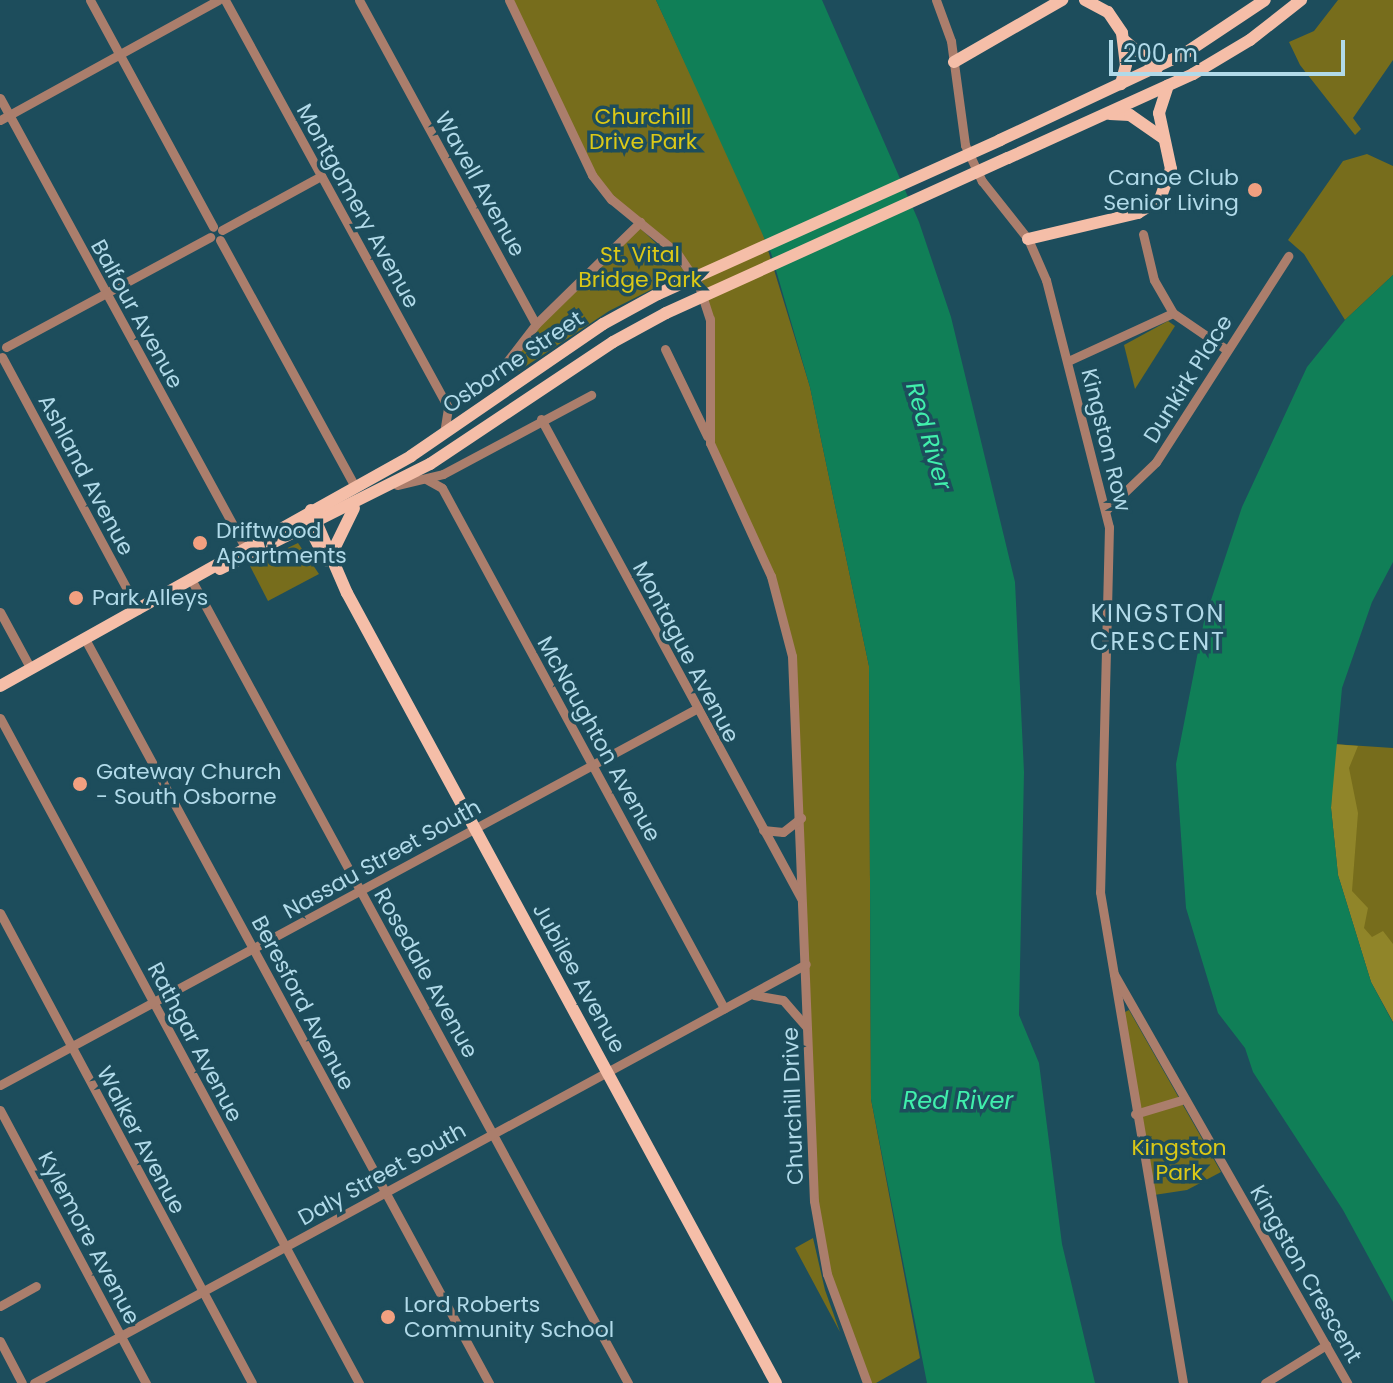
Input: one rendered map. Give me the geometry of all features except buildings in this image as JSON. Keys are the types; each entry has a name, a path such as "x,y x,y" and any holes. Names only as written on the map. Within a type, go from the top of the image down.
{"main road":[{"path":"954,62 974,55 1048,4 1062,0"},
{"path":"1085,0 1114,18 1125,41 1157,68"},
{"name":"Osborne Street","path":"192,581 245,547 355,487 444,432 603,324 658,294 1157,68 1216,35 1265,0"},
{"name":"Osborne Street","path":"0,686 192,581 314,526 383,490 613,342 666,313 1168,85 1250,40 1301,0"},
{"path":"1121,84 1125,41"},
{"path":"1028,239 1138,213 1154,204 1170,180 1159,106 1168,85"},
{"path":"1103,115 1130,115 1163,138"},
{"path":"331,555 343,522 360,502"},
{"name":"Jubilee Avenue","path":"307,512 474,829 776,1383"},
{"name":"Jubilee Avenue","path":"314,526 331,555 347,593"}],"street":[{"path":"90,0 355,487"},
{"path":"4,117 218,0"},
{"name":"Montgomery Avenue","path":"225,0 448,408 444,432"},
{"name":"Wavell Avenue","path":"359,0 536,324"},
{"name":"Churchill Drive","path":"509,0 592,175 677,253 705,302 712,340 710,443"},
{"name":"Kingston Row","path":"936,0 946,19 965,145 982,181 1028,239 1046,280 1106,510 1099,882 1111,968"},
{"name":"Balfour Avenue","path":"0,98 4,117 245,547"},
{"path":"2,351 321,176"},
{"path":"493,380 536,324 640,222"},
{"path":"1143,234 1154,280 1173,313 1227,350"},
{"name":"Dunkirk Place","path":"1106,510 1156,462 1288,256"},
{"path":"1068,361 1173,313"},
{"name":"Churchill Drive","path":"665,349 755,537 784,617 796,687 818,1229 834,1296 866,1369 867,1383"},
{"name":"Ashland Avenue","path":"2,351 138,610"},
{"name":"Osborne Street","path":"383,490 443,474 591,395"},
{"name":"Montague Avenue","path":"541,419 803,901"},
{"path":"426,479 442,488 443,474"},
{"name":"McNaughton Avenue","path":"442,488 724,1008"},
{"name":"Rosedale Avenue","path":"192,581 628,1383"},
{"path":"0,612 31,669"},
{"name":"Beresford Avenue","path":"85,639 489,1383"},
{"name":"Nassau Street South","path":"0,1085 696,709"},
{"name":"Rathgar Avenue","path":"0,718 359,1383"},
{"path":"763,830 783,832 801,818"},
{"name":"Walker Avenue","path":"0,913 252,1383"},
{"name":"Daly Street South","path":"34,1383 806,964"},
{"path":"1111,968 1183,1383"},
{"name":"Kingston Crescent","path":"1111,968 1347,1383"},
{"path":"747,996 783,1000 803,1019 808,1033"},
{"path":"1135,1114 1185,1099"},
{"name":"Kylemore Avenue","path":"0,1110 146,1383"},
{"path":"0,1306 36,1286"},
{"path":"0,1341 22,1383"},
{"path":"1265,1383 1326,1345"}],"green space":[{"name":"Churchill Drive Park","path":"509,0 656,0 760,224 810,387 869,666 871,1099 920,1358 876,1383 867,1383 847,1331 818,1229 797,716 784,616 710,443 710,319 689,269 592,175"},
{"path":"1338,0 1393,0 1393,60 1353,118 1361,129 1355,135 1300,65 1289,42 1314,31"},
{"path":"1367,154 1393,166 1393,275 1345,320 1304,254 1288,240 1343,161"},
{"name":"St. Vital Bridge Park","path":"640,228 686,272 609,311 514,374 508,368 539,327"},
{"path":"1168,321 1175,326 1135,389 1124,345"},
{"path":"298,543 319,574 268,601 250,566"},
{"path":"1333,744 1393,748 1393,1022 1338,875"},
{"name":"Kingston Park","path":"1129,1010 1221,1172 1187,1190 1154,1195 1123,1013"},
{"path":"813,1238 825,1290 840,1332 795,1248"}],"shaded area":[{"path":"1333,744 1358,746 1349,768 1358,813 1352,891 1368,908 1364,928 1372,937 1383,931 1393,944 1393,1022 1371,982 1338,875 1331,808"}],"water":[{"name":"Red River","path":"656,0 822,0 919,222 951,317 1015,582 1024,772 1019,1015 1039,1063 1062,1244 1095,1383 927,1383 871,1099 869,666 810,387 771,253"},
{"path":"1393,275 1393,562 1372,602 1342,688 1331,808 1338,875 1371,982 1393,1023 1393,1302 1343,1210 1253,1072 1245,1048 1218,1013 1186,908 1176,764 1204,621 1242,507 1307,367 1345,320"}],"place":[{"name":"Canoe Club Senior Living","path":"1255,190"},
{"name":"Driftwood Apartments","path":"200,543"},
{"name":"Park Alleys","path":"76,598"},
{"name":"Gateway Church - South Osborne","path":"80,784"},
{"name":"Lord Roberts Community School","path":"388,1317"}],"district":[{"name":"KINGSTON CRESCENT","path":"1158,628"}]}
